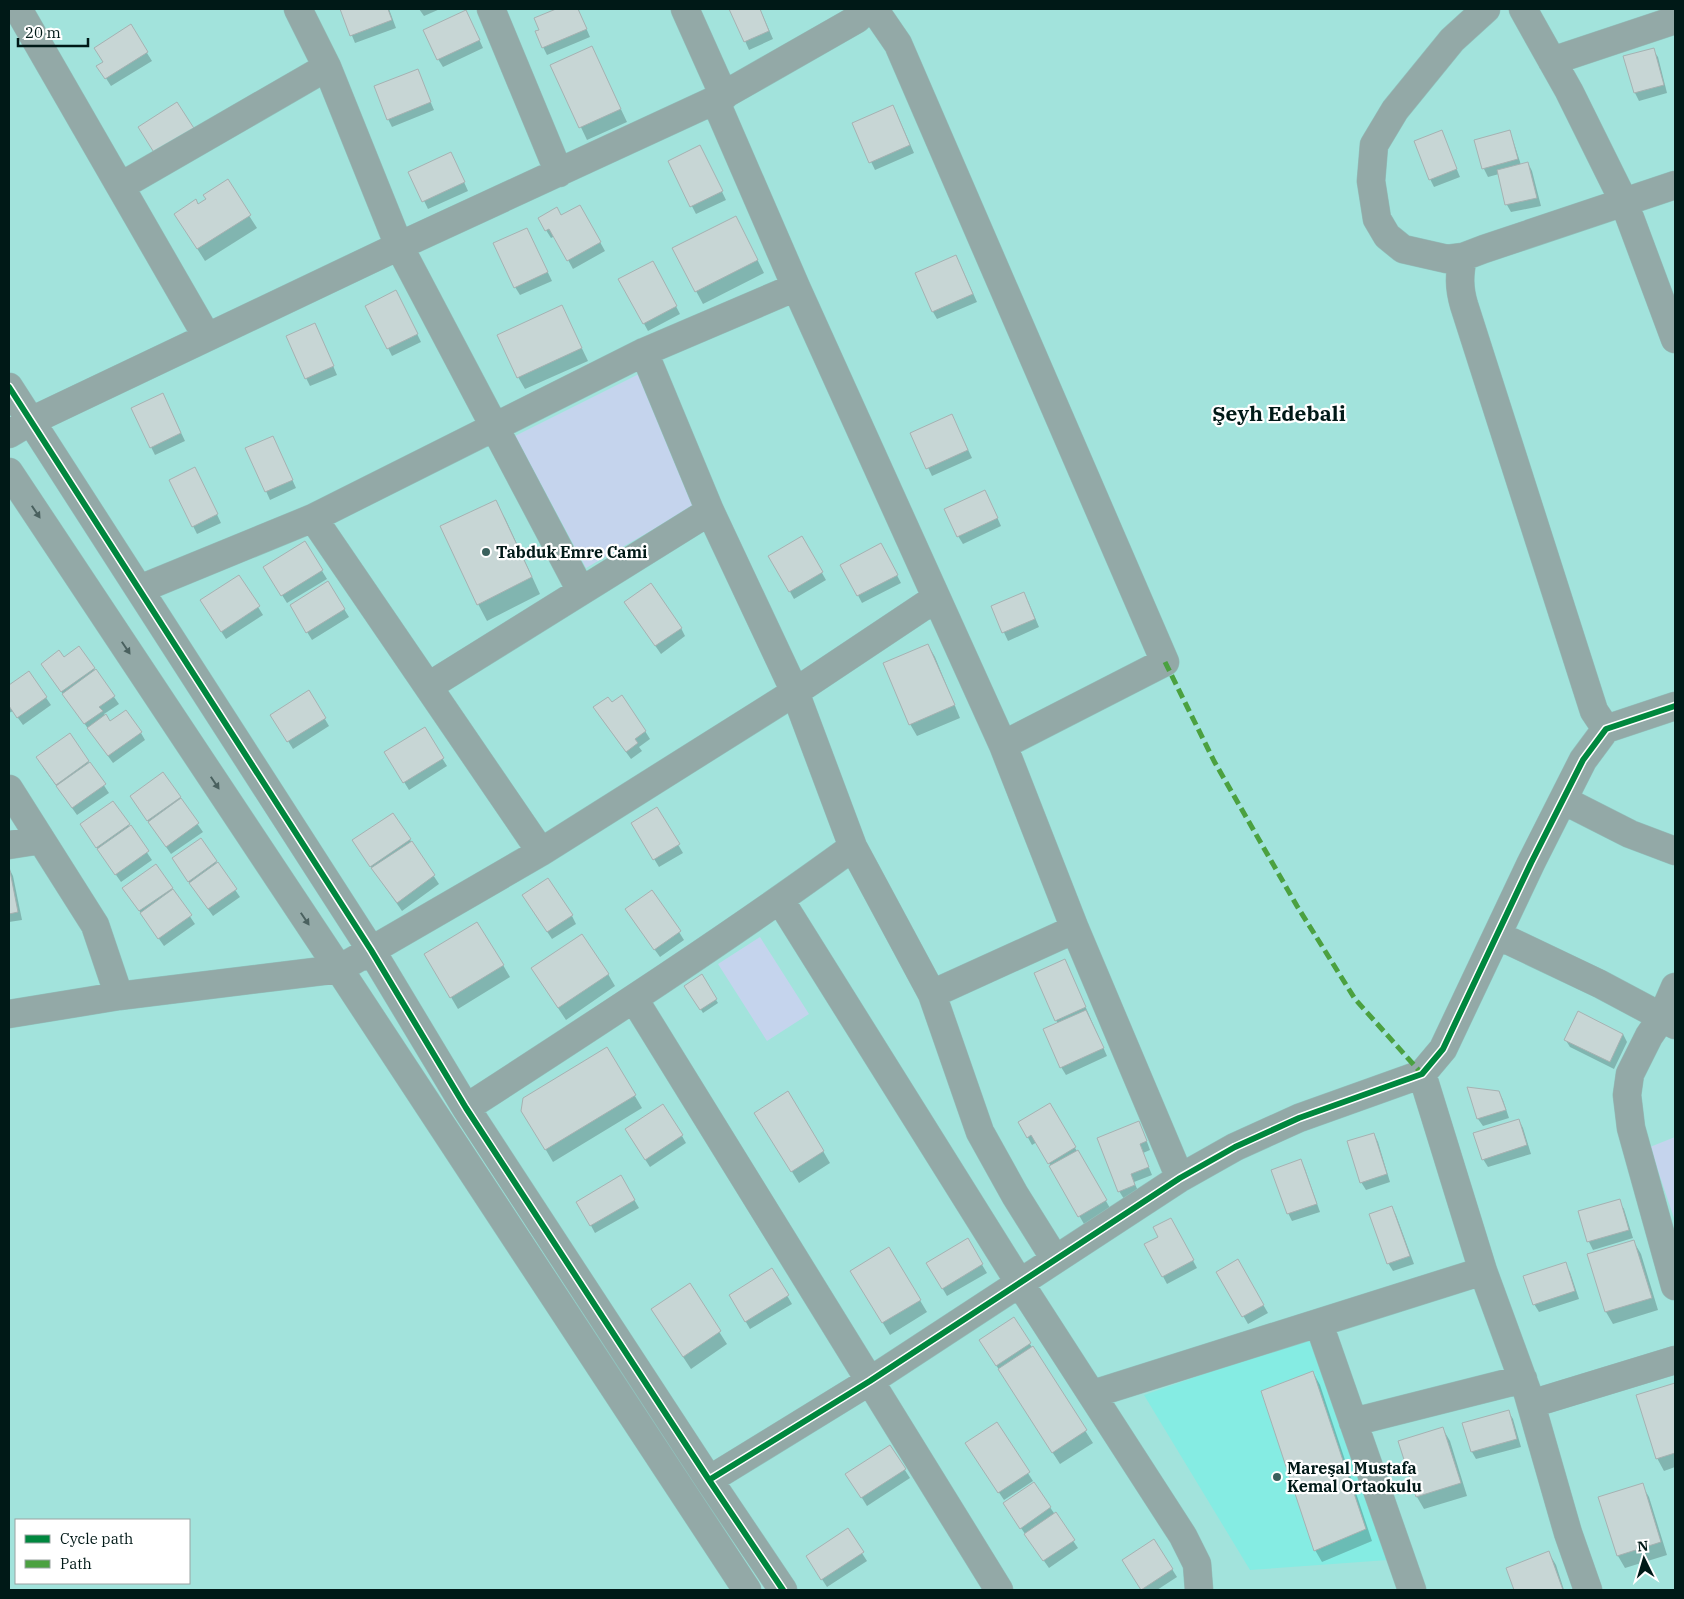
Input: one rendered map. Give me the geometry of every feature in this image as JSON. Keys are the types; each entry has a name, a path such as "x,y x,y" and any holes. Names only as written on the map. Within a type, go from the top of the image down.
{"street":[{"path":"298,9 327,67 399,246 581,591"},
{"path":"491,9 559,173"},
{"path":"685,9 719,98 796,286 1002,744 1075,928 1180,1178"},
{"path":"20,427 207,336 719,98 857,19 866,9"},
{"path":"874,9 898,44 1165,662 1002,744"},
{"path":"1486,9 1452,40 1395,110 1374,145 1371,181 1377,219 1387,236 1403,249 1447,259 1463,258 1484,249 1675,184"},
{"path":"1523,9 1552,61 1624,202 1675,339"},
{"path":"27,12 121,186 207,336"},
{"path":"1552,61 1675,20"},
{"path":"121,186 327,67"},
{"path":"1463,258 1459,277 1464,305 1594,711 1606,729"},
{"path":"140,589 314,518 644,352 796,286"},
{"path":"644,352 710,510 794,692 853,847 932,994 980,1132 1015,1195 1055,1259"},
{"path":"9,387 20,427 140,589 371,950 466,1108 783,1590"},
{"path":"9,472 339,969 747,1590"},
{"path":"429,686 710,510"},
{"path":"314,518 541,852"},
{"path":"9,1014 119,996 339,969 541,852 794,692 936,598"},
{"path":"709,1480 870,1381 1180,1178 1235,1147 1299,1118 1422,1074 1443,1048 1583,760 1606,729 1675,706"},
{"path":"9,789 95,925 119,996"},
{"path":"1563,800 1630,834 1675,851"},
{"path":"9,845 41,840"},
{"path":"466,1108 634,999 780,900 853,847"},
{"path":"780,900 1019,1282 1183,1536 1197,1564 1199,1590"},
{"path":"932,994 1075,928"},
{"path":"1497,935 1600,984 1669,1021"},
{"path":"1675,987 1669,1021 1649,1036 1630,1074 1627,1095 1631,1128 1675,1286"},
{"path":"634,999 999,1590"},
{"path":"1422,1074 1483,1271 1527,1391 1568,1533 1588,1590"},
{"path":"1093,1394 1483,1271"},
{"path":"1319,1324 1412,1590"},
{"path":"1353,1422 1527,1391 1675,1360"}],"shaded area":[{"path":"641,373 694,506 586,568 515,436"},
{"path":"760,937 809,1014 767,1041 718,964"},
{"path":"1675,1137 1675,1221 1650,1147"},
{"name":"Mareşal Mustafa Kemal Ortaokulu","path":"1312,1336 1388,1560 1250,1570 1144,1395"}],"building":[{"path":"340,9 388,9 392,20 350,36"},
{"path":"556,9 578,9 587,29 542,48 535,31 539,30 534,18"},
{"path":"729,9 760,9 769,31 744,42"},
{"path":"466,10 480,40 437,60 423,30"},
{"path":"131,24 148,52 105,79 96,66 103,62 94,48"},
{"path":"592,46 621,109 579,128 550,65"},
{"path":"1654,48 1664,85 1634,93 1623,56"},
{"path":"418,69 431,102 387,120 374,86"},
{"path":"177,102 199,136 160,162 138,127"},
{"path":"893,105 910,145 869,163 852,123"},
{"path":"1442,130 1457,169 1429,180 1414,141"},
{"path":"1510,130 1518,159 1482,169 1474,140"},
{"path":"700,145 723,191 690,207 668,161"},
{"path":"451,152 465,182 422,202 408,172"},
{"path":"1528,162 1537,198 1505,205 1497,170"},
{"path":"228,179 251,215 197,249 174,214 196,199 198,204 206,199 203,195"},
{"path":"580,205 601,242 567,261 549,229 545,231 538,218 557,207 561,215"},
{"path":"736,216 758,260 695,292 672,248"},
{"path":"527,228 548,272 514,288 493,243"},
{"path":"956,255 973,294 932,312 915,273"},
{"path":"653,261 677,306 643,324 618,279"},
{"path":"396,290 418,334 387,349 365,306"},
{"path":"562,305 582,348 517,378 497,335"},
{"path":"315,323 334,366 305,379 286,336"},
{"path":"163,393 181,433 150,448 131,408"},
{"path":"952,414 968,450 926,469 910,433"},
{"path":"273,436 293,480 265,492 245,448"},
{"path":"195,467 218,514 192,527 169,480"},
{"path":"985,490 998,518 957,537 944,509"},
{"name":"Tabduk Emre Cami","path":"496,500 532,577 477,605 440,526"},
{"path":"802,536 823,572 789,592 768,556"},
{"path":"305,541 323,570 281,596 263,567"},
{"path":"881,543 898,575 857,596 840,565"},
{"path":"239,575 260,606 221,632 200,600"},
{"path":"328,581 345,609 306,633 290,605"},
{"path":"651,583 682,628 655,646 624,602"},
{"path":"1024,592 1035,619 1002,633 991,606"},
{"path":"928,644 955,705 909,725 883,663"},
{"path":"79,646 95,668 61,692 41,664 59,650 64,657"},
{"path":"96,669 115,696 99,707 103,711 84,724 62,694"},
{"path":"29,671 47,697 17,718 9,706 9,685"},
{"path":"309,690 326,718 287,742 270,715"},
{"path":"622,695 646,731 635,739 638,743 626,752 593,707 608,697 612,702"},
{"path":"126,710 142,732 108,756 87,728 106,714 110,721"},
{"path":"425,727 444,758 403,783 384,752"},
{"path":"70,733 89,761 56,785 36,757"},
{"path":"90,762 106,784 72,808 56,786"},
{"path":"163,772 181,797 147,821 130,796"},
{"path":"181,798 199,823 166,847 148,822"},
{"path":"113,801 130,824 96,848 80,824"},
{"path":"657,807 680,844 653,860 631,823"},
{"path":"393,813 411,839 370,867 352,840"},
{"path":"131,825 149,851 115,875 97,849"},
{"path":"201,838 217,861 188,882 172,858"},
{"path":"412,841 435,875 397,903 371,868"},
{"path":"218,862 237,889 208,909 189,883"},
{"path":"156,864 173,888 139,911 122,888"},
{"path":"9,866 18,912 9,914"},
{"path":"548,878 573,915 547,932 522,895"},
{"path":"173,889 192,915 158,939 140,913"},
{"path":"652,890 681,931 654,950 625,909"},
{"path":"477,922 504,965 450,998 424,954"},
{"path":"582,934 609,974 558,1008 531,968"},
{"path":"1065,959 1086,1007 1055,1021 1034,973"},
{"path":"702,974 717,999 700,1010 684,986"},
{"path":"1086,1010 1104,1048 1060,1068 1043,1029"},
{"path":"1578,1011 1623,1034 1610,1062 1564,1040"},
{"path":"607,1047 636,1095 545,1150 521,1111 523,1098"},
{"path":"1467,1087 1499,1091 1506,1110 1477,1119"},
{"path":"788,1091 824,1151 791,1172 754,1113"},
{"path":"1050,1103 1076,1147 1048,1164 1031,1135 1027,1138 1018,1122"},
{"path":"663,1104 683,1135 645,1160 625,1129"},
{"path":"1519,1119 1527,1145 1482,1160 1473,1133"},
{"path":"1139,1121 1147,1141 1140,1144 1149,1167 1131,1174 1135,1185 1118,1192 1097,1138"},
{"path":"1374,1133 1387,1174 1360,1183 1347,1141"},
{"path":"1078,1150 1107,1200 1078,1217 1049,1166"},
{"path":"1301,1159 1317,1204 1287,1214 1271,1170"},
{"path":"621,1175 635,1200 590,1226 576,1202"},
{"path":"1620,1199 1629,1230 1587,1242 1578,1211"},
{"path":"1392,1206 1410,1256 1387,1264 1369,1214"},
{"path":"1171,1218 1194,1260 1162,1277 1144,1244 1158,1237 1153,1227"},
{"path":"968,1238 983,1264 942,1289 926,1263"},
{"path":"1634,1240 1652,1298 1605,1312 1587,1254"},
{"path":"889,1247 921,1300 882,1323 850,1271"},
{"path":"1238,1259 1264,1305 1242,1317 1216,1272"},
{"path":"1566,1262 1575,1291 1533,1305 1523,1276"},
{"path":"772,1268 789,1295 745,1322 729,1295"},
{"path":"690,1283 721,1331 683,1357 651,1309"},
{"path":"1014,1317 1031,1343 996,1366 979,1340"},
{"path":"1033,1346 1087,1430 1052,1453 998,1369"},
{"path":"1313,1371 1366,1529 1314,1551 1261,1391"},
{"path":"1675,1383 1675,1453 1656,1459 1636,1395"},
{"path":"1509,1410 1517,1439 1471,1452 1462,1423"},
{"path":"997,1422 1030,1472 998,1493 965,1443"},
{"path":"1443,1427 1461,1483 1416,1497 1398,1441"},
{"path":"890,1445 906,1469 861,1498 845,1474"},
{"path":"1034,1482 1051,1507 1020,1529 1003,1503"},
{"path":"1643,1483 1661,1542 1617,1556 1598,1497"},
{"path":"1056,1512 1075,1540 1043,1561 1024,1534"},
{"path":"848,1528 864,1552 821,1580 806,1556"},
{"path":"1154,1539 1173,1569 1141,1590 1122,1560"},
{"path":"1549,1551 1563,1590 1514,1590 1506,1568"}],"marked path":[{"path":"1165,662 1214,761 1297,906 1355,999 1422,1074"}],"cycle path":[{"path":"9,387 371,950 466,1108 783,1590"},
{"path":"709,1480 870,1381 1180,1178 1235,1147 1299,1118 1422,1074 1443,1049 1531,863 1583,760 1606,729 1675,706"}],"place":[{"name":"Tabduk Emre Cami","path":"486,552"},
{"name":"Mareşal Mustafa Kemal Ortaokulu","path":"1277,1477"}],"district":[{"name":"Şeyh Edebali","path":"1279,414"}]}
